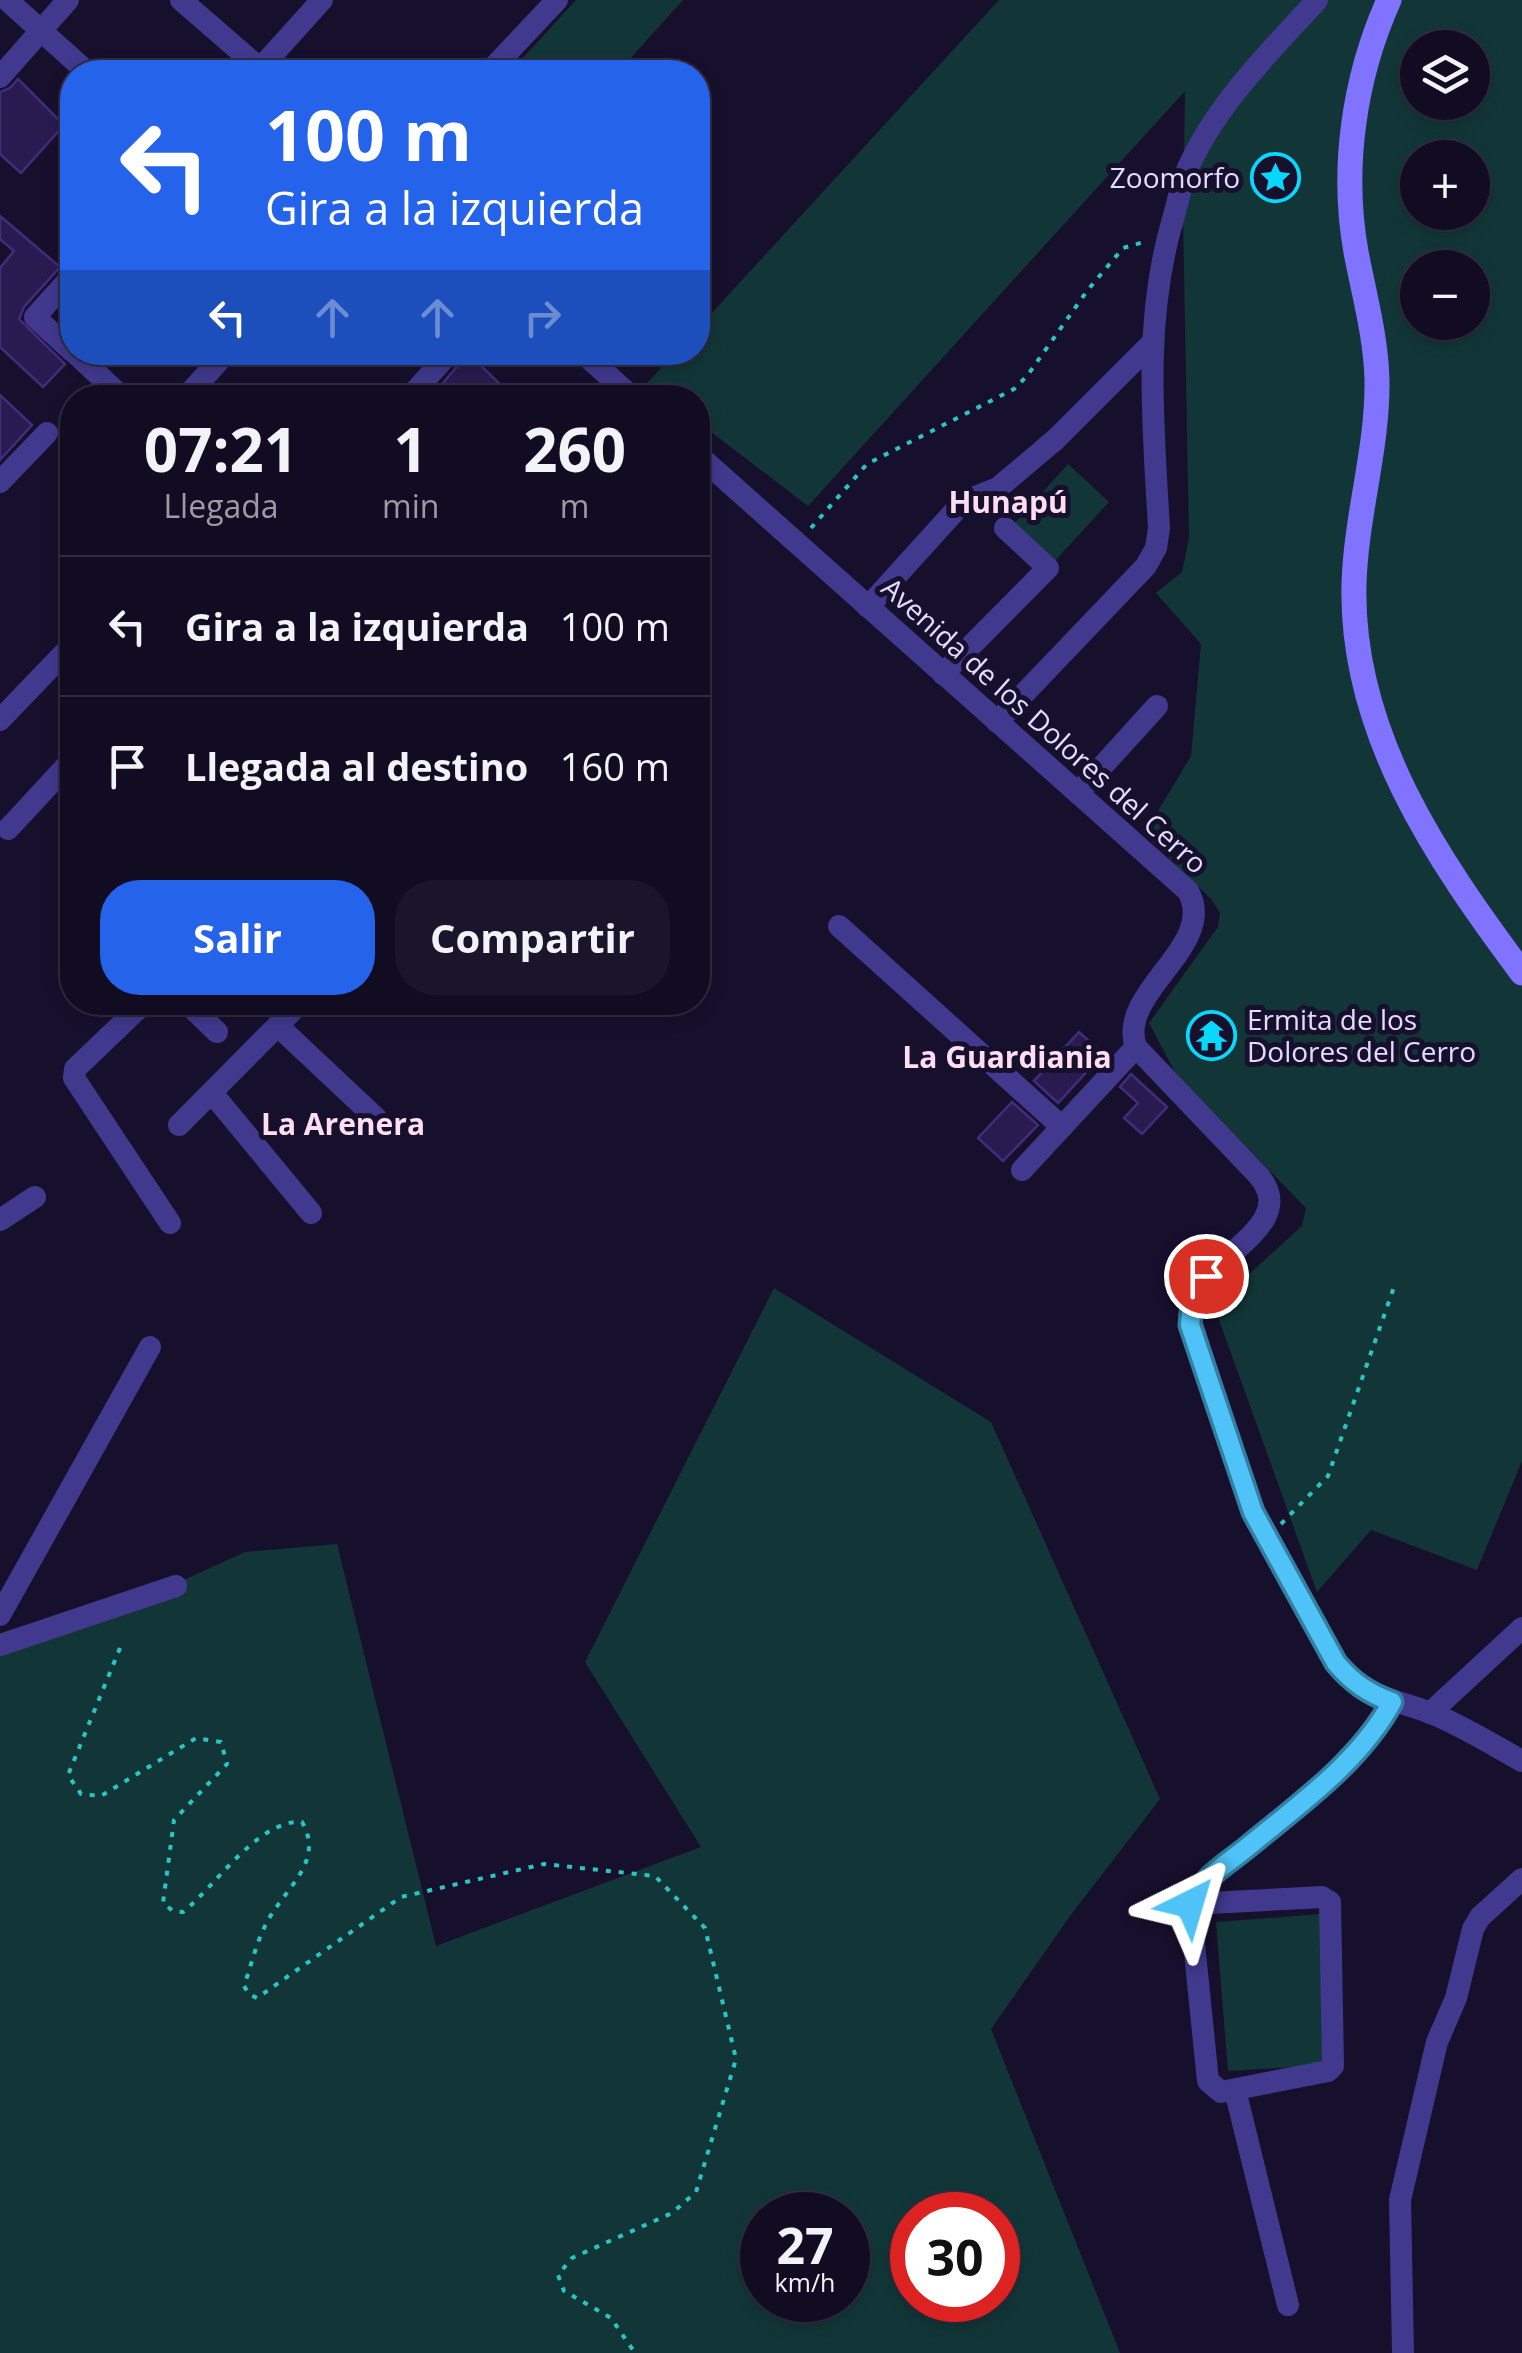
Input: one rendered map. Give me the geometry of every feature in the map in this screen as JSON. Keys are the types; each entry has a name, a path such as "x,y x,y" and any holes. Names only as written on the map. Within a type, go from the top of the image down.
{"street":[{"path":"7,0 74,60"},
{"path":"0,77 68,0"},
{"path":"181,0 249,60"},
{"path":"270,60 322,0"},
{"path":"500,60 558,0"},
{"path":"997,722 1146,566 1156,548 1160,528 1153,342 1158,274 1168,234 1188,167 1214,123 1240,84 1317,0"},
{"path":"1389,0 1359,90 1349,170 1353,235 1377,377 1354,582 1356,644 1362,683 1386,752 1459,888 1522,973"},
{"path":"60,290 36,317 60,340"},
{"path":"868,607 963,502 998,488 1056,439 1153,342"},
{"path":"87,365 109,385"},
{"path":"197,385 215,365"},
{"path":"421,385 438,365"},
{"path":"596,365 619,385"},
{"path":"0,482 47,434"},
{"name":"Avenida de los Dolores del Cerro","path":"710,466 1182,884 1195,908 1191,931 1136,1015 1131,1034 1136,1048"},
{"path":"944,674 1048,568 1005,528"},
{"path":"0,720 60,658"},
{"path":"1078,793 1157,706"},
{"path":"8,829 60,773"},
{"path":"839,926 1062,1127"},
{"path":"131,1015 75,1069 74,1078 170,1223"},
{"path":"199,1015 216,1032"},
{"path":"179,1126 289,1015"},
{"path":"278,1026 377,1118"},
{"path":"1022,1170 1136,1048 1260,1176 1269,1192 1270,1210 1262,1226 1198,1285 1189,1315 1253,1512 1336,1663 1351,1681 1367,1693 1430,1713 1522,1761"},
{"path":"212,1093 311,1213"},
{"path":"0,1220 36,1197"},
{"path":"0,1615 150,1346"},
{"path":"0,1646 176,1586"},
{"path":"1430,1713 1522,1628"},
{"path":"1190,1904 1322,1897 1330,1902 1332,2066 1322,2074 1215,2090 1208,2080 1190,1904 1203,1881 1334,1773 1378,1727 1392,1702"},
{"path":"1403,2353 1400,2200 1437,2042 1456,1998 1473,1929 1480,1917 1522,1879"},
{"path":"1235,2090 1288,2305"}],"path":[{"path":"798,543 868,464 1014,389 1123,248 1168,234"},
{"path":"1267,1538 1328,1476 1394,1287"},
{"path":"120,1648 68,1775 81,1794 101,1796 196,1738 221,1742 227,1764 174,1820 163,1904 183,1912 241,1850 291,1821 302,1822 312,1838 310,1856 265,1925 244,1986 257,1998 401,1898 544,1864 656,1876 705,1928 736,2059 696,2192 672,2213 572,2258 558,2275 564,2291 612,2318 634,2353"}],"green space":[{"path":"576,0 683,0 629,60 521,60"},
{"path":"999,0 1522,0 1522,1461 1477,1570 1371,1530 1317,1592 1214,1306 1302,1226 1306,1208 1176,1074 1149,1023 1218,927 1220,913 1211,899 1150,840 1149,826 1191,756 1201,644 1156,593 1182,572 1189,538 1183,216 1185,91 808,506 710,431 710,385 647,383 664,365 710,365 710,315"},
{"path":"1068,464 1109,502 1053,563 1012,526"},
{"path":"774,1288 991,1422 1160,1799 1070,1916 991,2029 1120,2353 0,2353 0,1646 142,1599 245,1552 337,1544 436,1946 701,1847 585,1662"},
{"path":"1321,1914 1328,2065 1228,2071 1216,1922"}],"building":[{"path":"18,79 60,121 60,129 21,173 0,154 0,92"},
{"path":"0,216 60,267 24,307 19,319 64,365 43,387 0,347 0,268 14,251 0,239"},
{"path":"458,365 480,365 501,385 445,385"},
{"path":"0,395 32,425 0,460"},
{"path":"1079,1032 1103,1054 1058,1103 1034,1081"},
{"path":"1131,1074 1167,1107 1142,1134 1124,1118 1138,1103 1120,1087"},
{"path":"1012,1102 1038,1125 1003,1161 978,1138"}],"place":[{"name":"Zoomorfo","path":"1275,177"},
{"name":"Ermita de los Dolores del Cerro","path":"1212,1035"}],"district":[{"name":"Hunapú","path":"1008,501"},
{"name":"La Guardiania","path":"1007,1056"},
{"name":"La Arenera","path":"343,1123"}],"route":[{"path":"1190,1904 1203,1881 1334,1773 1378,1727 1392,1702 1367,1693 1336,1663 1253,1512 1190,1325 1193,1295 1206,1276"}]}
